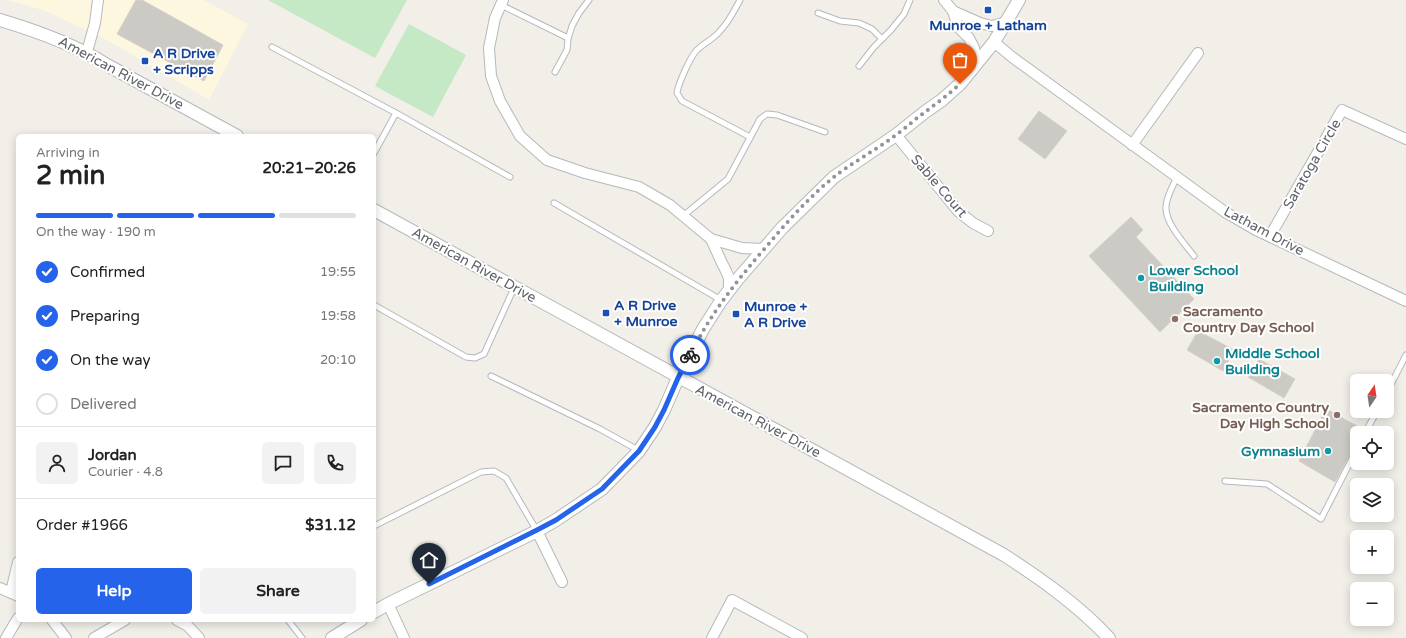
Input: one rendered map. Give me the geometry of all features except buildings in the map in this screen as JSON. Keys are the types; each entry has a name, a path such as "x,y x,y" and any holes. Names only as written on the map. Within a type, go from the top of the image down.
{"street":[{"path":"87,52 95,24 98,0"},
{"path":"944,0 953,11 958,27 969,38 974,48 976,57 973,69"},
{"path":"376,611 556,520 602,489 639,451 664,410 678,378 703,329 725,296 764,248 782,228 834,177 896,135 942,100 960,84 994,42 1019,0"},
{"path":"502,2 495,18 489,48 491,76 500,100 520,136 547,160 585,173 639,187 670,205 711,239 742,248 764,248"},
{"path":"953,11 992,26 1007,22"},
{"name":"American River Drive","path":"0,20 54,38 87,52 107,65 233,134"},
{"name":"Latham Drive","path":"994,42 1012,57 1225,212 1270,236 1406,301"},
{"path":"1132,145 1198,53"},
{"name":"Saratoga Circle","path":"1270,236 1342,110 1406,140"},
{"name":"Sable Court","path":"896,135 958,211 973,223 988,231"},
{"name":"American River Drive","path":"376,211 678,378 880,486 1004,555 1066,599 1104,636"},
{"path":"711,239 729,278 725,296"},
{"path":"537,530 562,582"},
{"path":"0,588 14,594 16,578"},
{"path":"712,638 732,600 802,638"},
{"path":"388,604 404,638"},
{"path":"6,638 16,621"},
{"path":"54,622 66,638"},
{"path":"94,638 122,622"},
{"path":"181,622 188,626 199,638"},
{"path":"332,638 358,622"}],"lane":[{"path":"556,72 567,50 568,38 572,26 579,13 589,0"},
{"path":"740,0 729,20 720,32 697,51 678,85 677,93 682,101 750,137"},
{"path":"859,66 904,14 910,0"},
{"path":"502,2 568,38"},
{"path":"818,13 840,21 859,23 872,29 882,39"},
{"path":"272,47 396,113 510,177"},
{"path":"376,149 396,113"},
{"path":"683,216 728,179 760,119 767,114 777,115 825,132"},
{"path":"1177,177 1169,194 1166,208 1170,224 1194,256"},
{"path":"554,203 725,296"},
{"path":"376,306 466,357 475,358 484,354 514,287"},
{"path":"1394,378 1406,355"},
{"path":"491,376 600,429 639,451"},
{"path":"1224,481 1266,484 1320,519 1350,462"},
{"path":"376,525 481,472 488,470 494,471 506,478 537,530"},
{"path":"290,622 302,638"}],"shaded area":[{"path":"8,0 204,0 248,24 209,100 107,40 46,11"}],"green space":[{"path":"268,0 407,0 375,58"},
{"path":"409,24 466,55 433,117 375,86"}],"way so far":[{"path":"690,355 703,329 737,280 782,228 808,201 834,177 896,135 942,100 960,84"}],"place":[{"name":"Munroe + Latham","path":"988,10"},
{"name":"A R Drive + Scripps","path":"145,61"},
{"name":"Lower School Building","path":"1141,278"},
{"name":"A R Drive + Munroe","path":"606,313"},
{"name":"Munroe + A R Drive","path":"736,314"},
{"name":"Sacramento Country Day School","path":"1175,319"},
{"name":"Middle School Building","path":"1217,361"},
{"name":"Sacramento Country Day High School","path":"1337,415"},
{"name":"Gymnasium","path":"1328,451"}],"route":[{"path":"429,584 556,520 602,489 639,451 655,427 690,355"}]}
